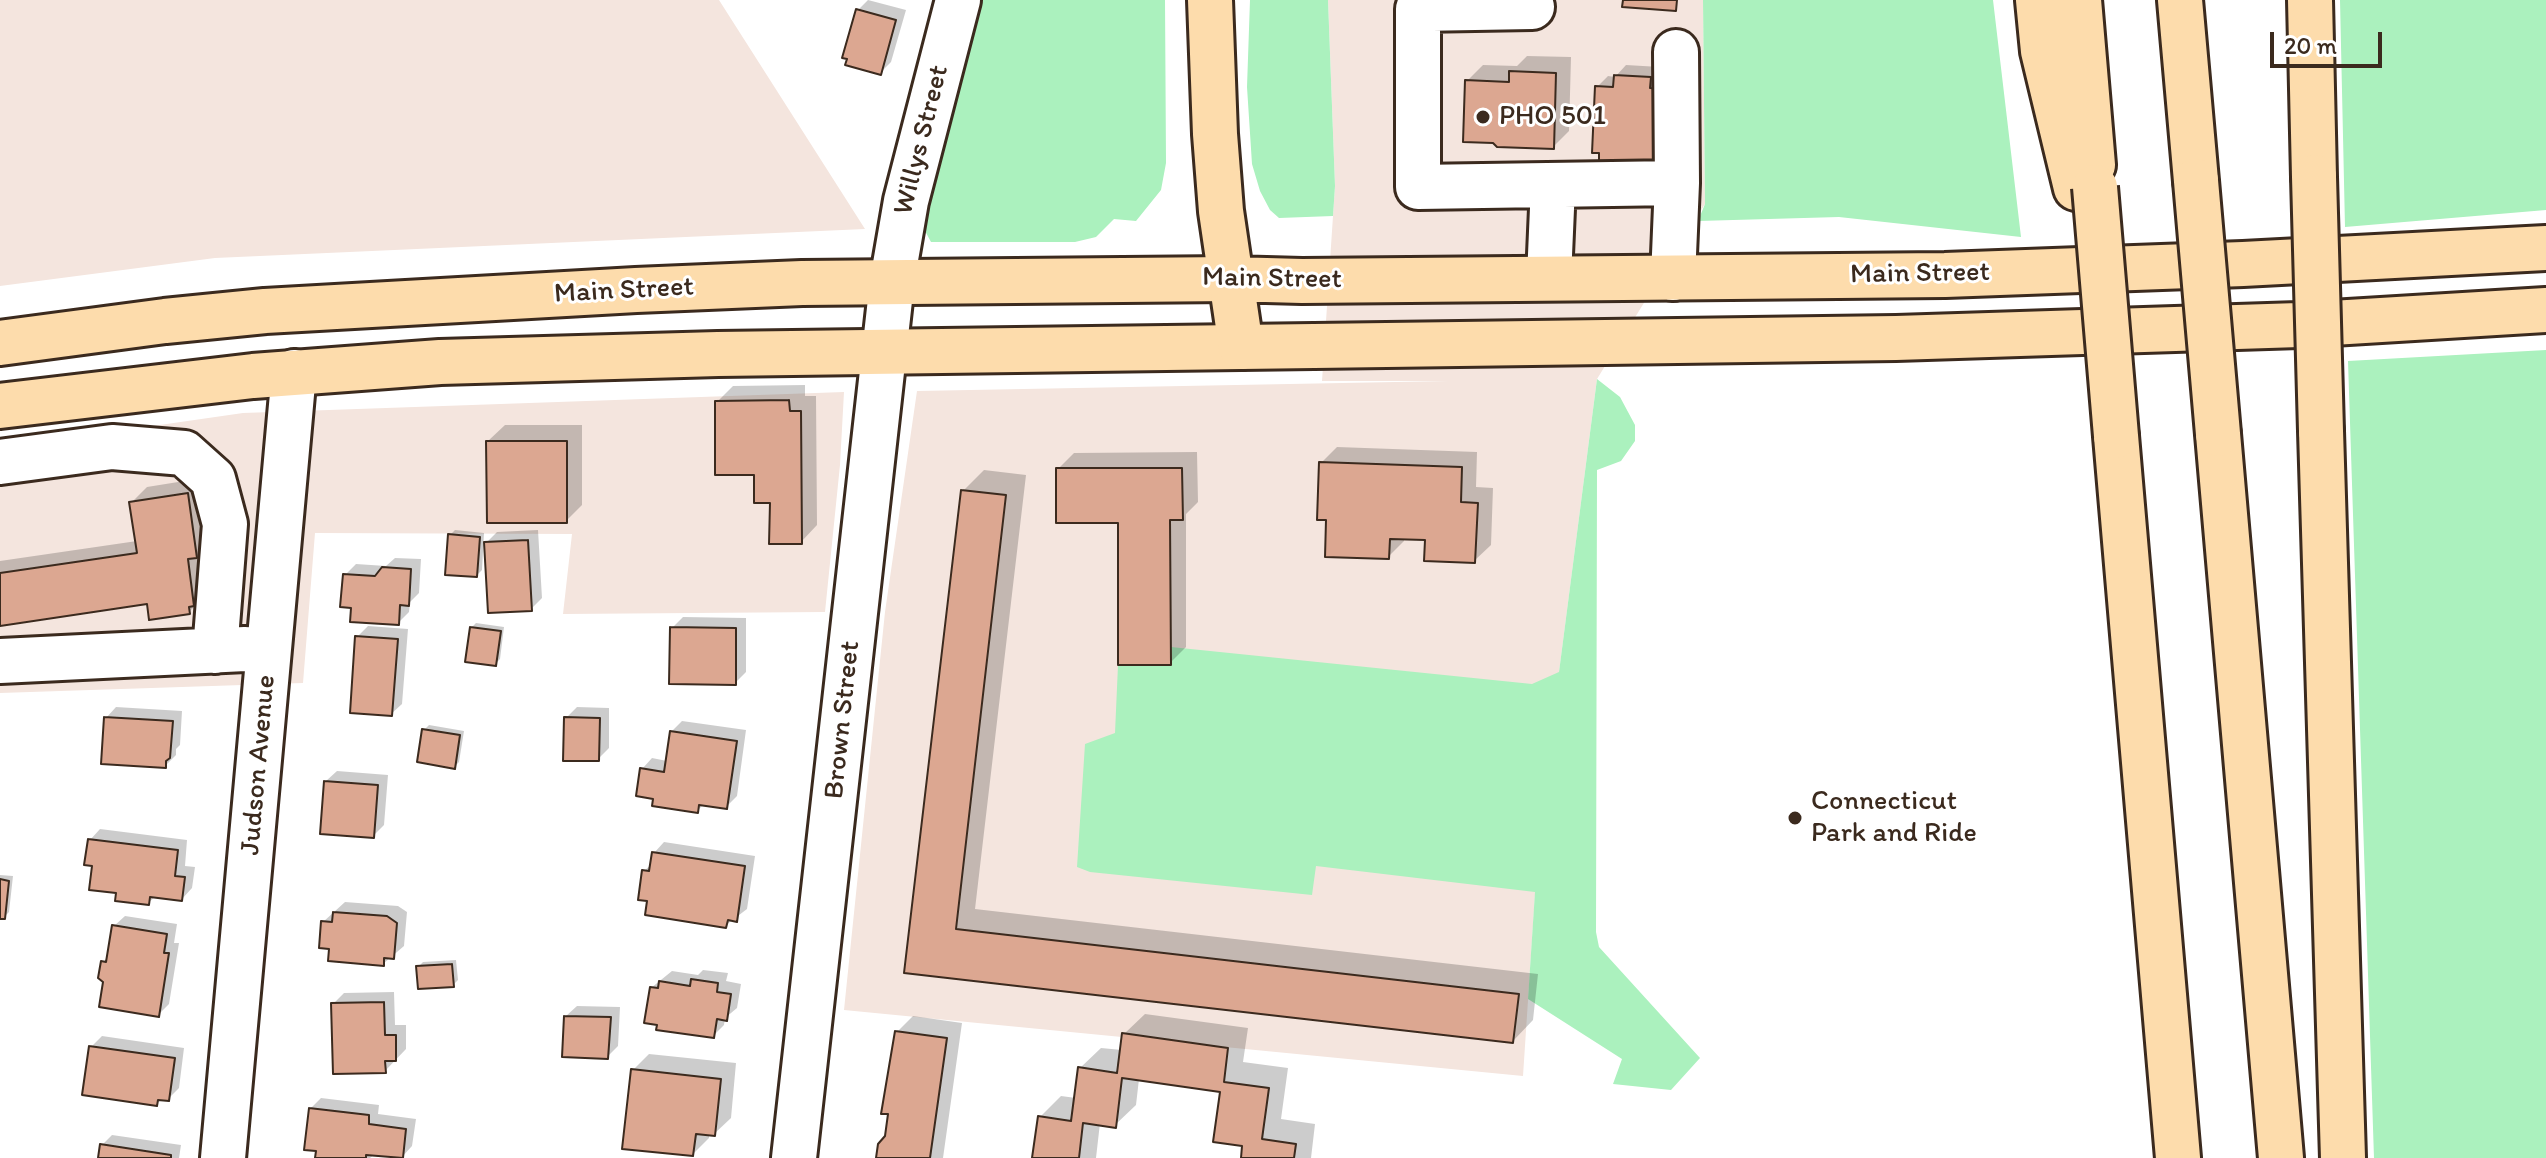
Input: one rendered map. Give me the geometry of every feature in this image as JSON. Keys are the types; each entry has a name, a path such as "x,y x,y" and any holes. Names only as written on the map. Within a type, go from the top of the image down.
{"main road":[{"path":"1210,0 1215,134 1230,279 1241,347"},
{"path":"2038,0 2043,51 2086,188"},
{"path":"2079,0 2086,188 2105,306 2178,1158"},
{"path":"2180,0 2281,1158"},
{"path":"2310,0 2343,1158"},
{"name":"Main Street","path":"0,343 165,321 342,306 727,285 1046,280 1673,278 2069,271 2546,248"},
{"path":"1664,341 1673,278"},
{"path":"1046,280 1049,349"},
{"path":"0,406 294,372 487,360 2162,330 2311,325 2546,310"}],"street":[{"name":"Willys Street","path":"892,282 906,201 958,0"},
{"path":"1532,7 1418,9 1418,187 1677,183"},
{"path":"1673,278 1677,183 1676,52"},
{"path":"1549,278 1553,185"},
{"name":"Brown Street","path":"794,1158 892,282"},
{"name":"Judson Avenue","path":"223,1158 294,372"},
{"path":"0,462 112,447 184,453 213,479 225,524 215,651"},
{"path":"0,661 269,648"}],"shaded area":[{"path":"0,0 719,0 865,229 215,258 0,286"},
{"path":"1328,0 1703,0 1705,204 1597,379 1540,819 1523,1076 844,1010 885,612 917,391 1449,381 1322,381 1335,186"},
{"path":"844,392 825,612 563,614 572,534 315,533 303,683 0,693 0,448 243,413"}],"green space":[{"path":"979,0 1165,0 1166,163 1161,190 1136,221 1114,219 1096,237 1075,242 931,242 922,219"},
{"path":"1250,0 1328,0 1335,186 1333,216 1279,218 1270,210 1260,191 1252,164 1247,87"},
{"path":"1703,0 1993,0 2021,237 1839,217 1698,221 1705,204"},
{"path":"2340,0 2546,0 2546,210 2345,227"},
{"path":"2546,350 2546,1158 2374,1158 2348,361"},
{"path":"1597,379 1620,397 1635,425 1635,441 1621,461 1597,470 1596,932 1599,947 1700,1058 1671,1090 1613,1084 1622,1059 1528,999 1535,892 1316,866 1312,895 1090,872 1077,867 1085,744 1115,733 1118,665 1170,665 1171,647 1532,684 1559,672"}],"building":[{"path":"1623,0 1677,0 1676,11 1622,7"},
{"path":"856,9 896,20 881,75 845,65 847,59 842,58"},
{"path":"1509,71 1556,73 1554,149 1463,142 1465,80 1509,82"},
{"path":"1614,75 1651,77 1650,88 1669,89 1666,156 1654,155 1654,164 1599,161 1599,153 1592,153 1595,86 1613,87"},
{"path":"789,400 790,411 801,411 802,544 769,544 770,503 754,503 754,475 715,475 715,401"},
{"path":"486,441 567,441 567,523 487,523"},
{"path":"1319,462 1462,467 1461,502 1478,503 1475,563 1424,561 1425,540 1390,539 1389,559 1325,557 1326,520 1317,520"},
{"path":"1056,468 1182,468 1183,520 1170,520 1171,665 1118,665 1118,523 1056,523"},
{"path":"961,490 1006,495 956,929 1519,994 1513,1043 904,973"},
{"path":"188,493 197,558 188,559 194,606 189,607 190,614 149,620 147,604 0,626 0,573 137,553 129,502"},
{"path":"448,534 480,537 477,577 445,575"},
{"path":"528,540 532,611 488,613 484,542"},
{"path":"382,567 411,569 409,606 400,605 399,625 350,622 351,608 340,607 343,574 375,576"},
{"path":"470,627 501,631 496,666 465,662"},
{"path":"670,627 736,628 736,685 669,684"},
{"path":"355,636 398,639 392,716 350,713"},
{"path":"104,717 173,721 170,758 166,761 166,768 101,764"},
{"path":"564,717 600,718 599,761 563,761"},
{"path":"422,729 460,735 455,769 417,762"},
{"path":"670,731 737,741 727,809 699,805 698,813 652,806 653,799 636,796 640,768 664,772"},
{"path":"324,781 378,785 374,838 320,834"},
{"path":"88,839 178,850 175,876 185,877 182,901 150,897 149,905 115,901 116,893 89,890 92,866 84,865"},
{"path":"652,852 745,866 737,922 728,920 726,928 645,915 647,901 638,900 642,870 649,871"},
{"path":"0,879 9,881 5,919 0,919"},
{"path":"333,912 387,916 397,923 394,959 384,958 384,966 328,961 329,949 319,948 321,921 332,922"},
{"path":"112,925 167,934 164,953 169,953 159,1017 99,1007 103,982 98,978 101,961 106,962"},
{"path":"452,964 454,987 418,989 416,966"},
{"path":"691,979 718,983 717,992 731,994 727,1021 717,1019 714,1038 656,1030 657,1025 644,1023 650,987 658,988 659,981 690,986"},
{"path":"384,1002 385,1035 396,1035 396,1061 385,1061 386,1073 333,1074 331,1003"},
{"path":"564,1016 611,1017 608,1059 562,1057"},
{"path":"895,1031 947,1038 930,1158 876,1158 878,1144 885,1136 888,1114 881,1114"},
{"path":"1122,1033 1228,1048 1224,1082 1269,1088 1262,1139 1296,1144 1294,1158 1241,1158 1242,1146 1213,1142 1220,1092 1122,1078 1116,1128 1083,1123 1079,1158 1032,1158 1038,1116 1071,1121 1078,1067 1117,1073"},
{"path":"89,1046 175,1058 169,1101 158,1100 157,1106 82,1095"},
{"path":"631,1069 721,1079 715,1136 696,1134 693,1156 622,1149"},
{"path":"309,1108 369,1115 369,1124 406,1129 403,1158 366,1155 366,1158 315,1158 316,1151 304,1150"},
{"path":"100,1144 171,1155 171,1158 98,1158"}],"place":[{"name":"PHO 501","path":"1483,117"},
{"name":"Connecticut Park and Ride","path":"1795,818"}]}
